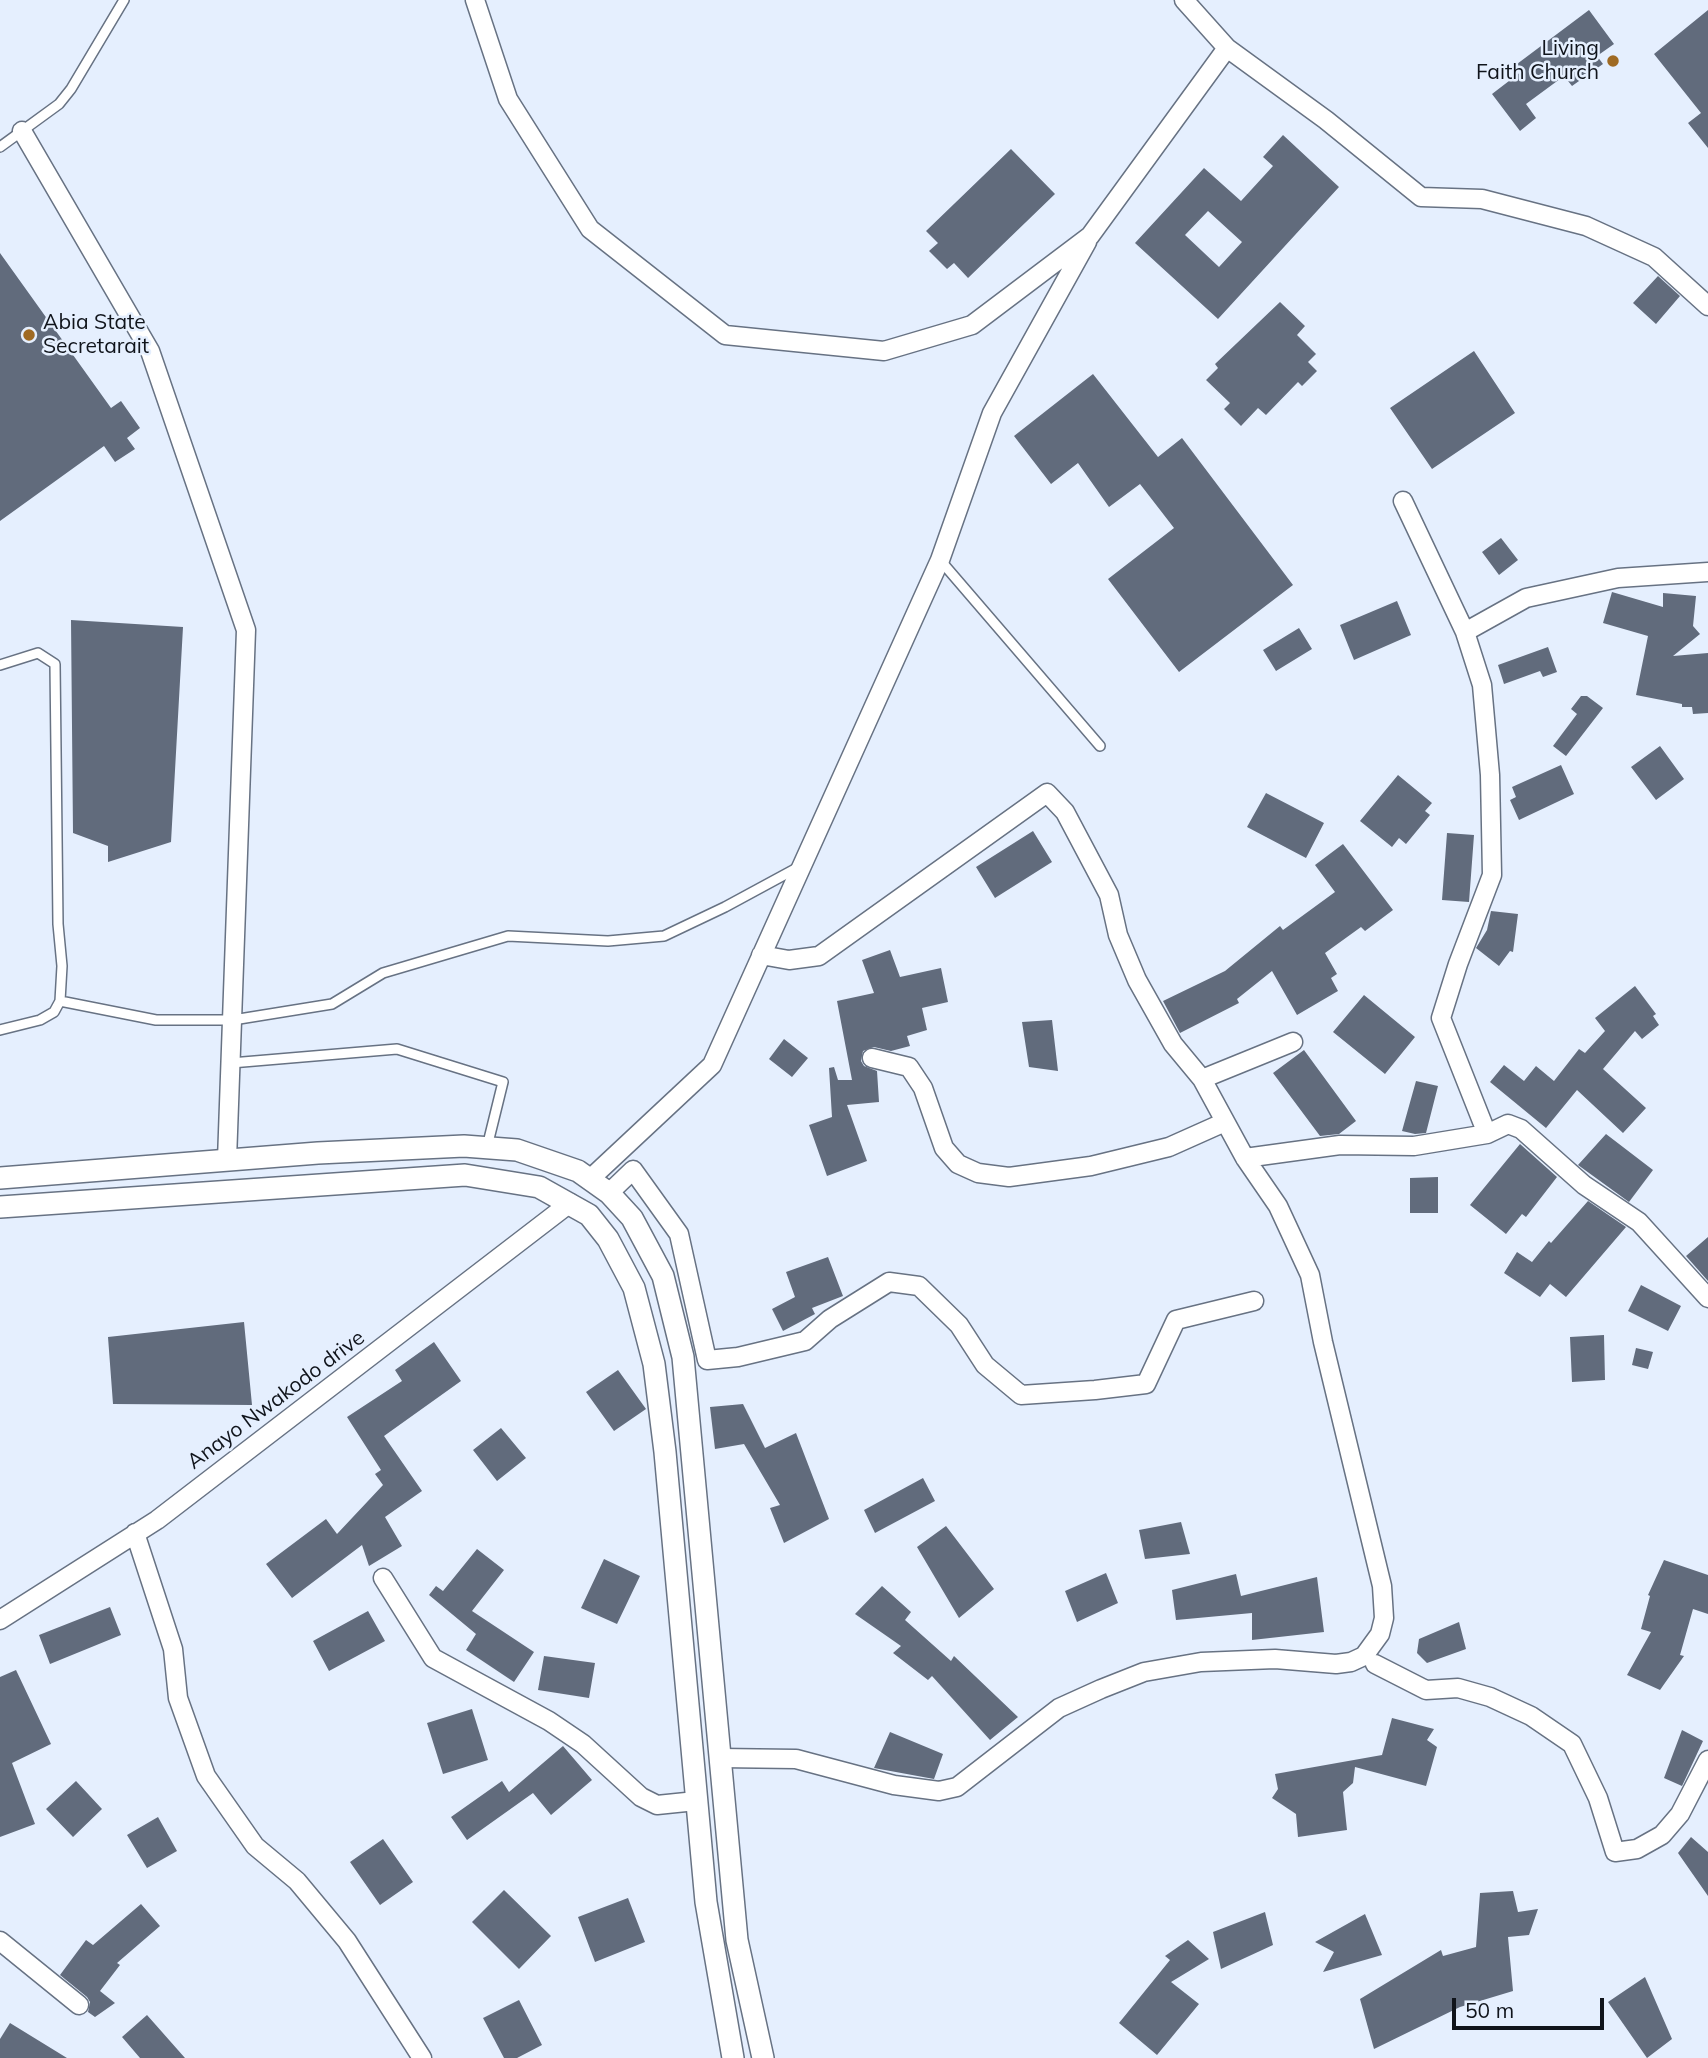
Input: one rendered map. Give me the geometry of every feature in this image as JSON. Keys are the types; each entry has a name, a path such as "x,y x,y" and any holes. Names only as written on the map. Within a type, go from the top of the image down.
{"street":[{"path":"475,0 508,99 590,229 725,335 884,351 972,326 1090,236"},
{"path":"1184,0 1227,48 1325,120 1421,197 1482,199 1586,226 1654,257 1708,306"},
{"path":"590,1179 712,1065 940,560 992,414 1090,236 1227,48"},
{"path":"22,131 150,351 246,630 227,1160"},
{"path":"1403,502 1465,632 1482,685 1490,775 1492,875 1441,1017 1487,1133"},
{"path":"1465,632 1526,598 1618,578 1708,572"},
{"path":"720,1758 796,1759 894,1785 939,1791 957,1787 974,1776 1059,1708 1144,1672 1201,1662 1275,1659 1336,1664 1351,1662 1364,1656 1382,1626 1382,1586 1323,1342 1310,1275 1278,1206 1245,1158 1202,1080 1173,1044 1137,980 1118,935 1109,895 1095,864 1065,812 1047,793 819,956 789,960 761,955"},
{"path":"1202,1080 1293,1042"},
{"path":"872,1058 898,1062 909,1067 923,1088 944,1149 958,1164 978,1173 1009,1177 1091,1166 1170,1147 1225,1122"},
{"path":"1245,1158 1340,1145 1414,1146 1487,1133 1508,1124 1521,1129 1584,1185 1639,1222 1708,1298"},
{"path":"0,1178 227,1160 464,1146 517,1150 578,1171 609,1192 632,1218 663,1276 683,1357 737,1940 763,2058"},
{"path":"609,1192 633,1170 678,1234 707,1360 738,1357 805,1341 830,1319 890,1282 919,1286 959,1325 985,1364 1021,1395 1095,1390 1146,1384 1176,1320 1254,1301"},
{"path":"0,1207 465,1175 539,1187 589,1215 608,1239 634,1288 654,1364 666,1452 706,1902 733,2058"},
{"name":"Anayo Nwakodo drive","path":"0,1620 135,1533 570,1203"},
{"path":"135,1533 173,1649 178,1699 206,1776 255,1846 297,1881 347,1941 422,2058"},
{"path":"383,1578 433,1658 549,1721 583,1745 641,1797 657,1805 696,1801"},
{"path":"1376,1664 1390,1674 1426,1690 1458,1688 1490,1697 1531,1716 1572,1744 1598,1798 1615,1852 1637,1849 1662,1835 1680,1814 1708,1759"},
{"path":"0,1941 79,2006"}],"lane":[{"path":"0,147 59,104 71,89 124,0"},
{"path":"940,560 1100,746"},
{"path":"0,665 38,653 55,664 60,1002 54,1012 40,1020 0,1030"},
{"path":"60,1002 156,1020 233,1020 332,1004 383,973 508,936 608,941 664,936 725,908 802,866"},
{"path":"231,1063 397,1049 503,1082 487,1148"}],"building":[{"path":"1589,10 1614,44 1597,56 1603,64 1572,86 1564,76 1526,104 1536,118 1520,131 1492,94 1522,71 1517,64"},
{"path":"1708,10 1708,148 1688,123 1701,113 1654,54"},
{"path":"1283,135 1339,187 1218,319 1135,243 1204,168 1241,201 1273,166 1263,157","holes":["1208,211 1242,242 1219,267 1185,235"]},
{"path":"1011,149 1055,194 968,278 954,263 947,269 929,251 938,243 926,231"},
{"name":"Abia State Secretarait","path":"0,253 111,408 121,401 140,428 127,438 135,449 115,462 104,446 0,521"},
{"path":"1658,276 1680,296 1656,324 1633,303"},
{"path":"1280,302 1305,326 1297,335 1316,354 1308,362 1317,371 1302,386 1298,382 1266,415 1258,408 1241,426 1224,409 1230,403 1206,380 1218,368 1215,364"},
{"path":"1474,351 1515,413 1432,469 1390,408"},
{"path":"1093,374 1158,457 1182,438 1293,585 1179,672 1108,579 1174,528 1140,484 1109,507 1078,463 1051,484 1014,436"},
{"path":"1501,538 1518,560 1499,575 1482,552"},
{"path":"1612,592 1663,607 1663,593 1696,596 1693,626 1700,634 1673,656 1708,653 1708,713 1693,714 1692,707 1636,695 1648,636 1603,623"},
{"path":"1397,601 1411,635 1354,660 1340,625"},
{"path":"71,620 183,627 171,842 108,862 108,846 73,833"},
{"path":"1299,628 1312,649 1276,671 1263,650"},
{"path":"1548,647 1557,672 1543,677 1540,671 1504,684 1498,665"},
{"path":"1581,696 1587,696 1603,708 1566,756 1553,746 1577,714 1571,709"},
{"path":"1660,746 1684,779 1656,800 1631,767"},
{"path":"1561,765 1574,794 1519,820 1510,800 1516,797 1512,787"},
{"path":"1398,775 1432,803 1425,811 1430,815 1406,844 1399,838 1392,847 1360,821"},
{"path":"1266,793 1324,823 1306,858 1247,827"},
{"path":"1033,831 1052,862 995,898 976,867"},
{"path":"1447,833 1474,835 1469,902 1442,900"},
{"path":"1343,844 1393,910 1365,931 1361,927 1325,953 1337,974 1331,978 1338,991 1297,1015 1272,971 1237,999 1239,1003 1180,1033 1163,1001 1225,971 1280,926 1283,930 1335,892 1315,865"},
{"path":"1491,911 1518,914 1513,952 1510,951 1499,966 1476,948 1487,930"},
{"path":"890,950 900,977 941,968 948,1002 922,1008 927,1030 907,1036 910,1046 891,1051 874,1047 863,1051 861,1061 864,1066 877,1071 879,1102 847,1105 867,1161 827,1176 809,1125 832,1117 829,1068 834,1067 838,1080 852,1080 837,1001 874,993 862,960"},
{"path":"1635,986 1656,1014 1653,1016 1659,1025 1642,1039 1635,1031 1603,1069 1646,1108 1623,1133 1577,1090 1546,1128 1490,1082 1504,1065 1524,1081 1536,1066 1554,1081 1579,1049 1585,1053 1605,1031 1595,1018"},
{"path":"1364,995 1415,1037 1385,1074 1333,1032"},
{"path":"1052,1020 1058,1071 1029,1067 1022,1022"},
{"path":"784,1039 808,1058 792,1077 769,1059"},
{"path":"1304,1050 1356,1121 1339,1134 1320,1136 1273,1073"},
{"path":"1416,1081 1438,1086 1426,1133 1415,1134 1402,1131"},
{"path":"1606,1134 1653,1170 1629,1202 1578,1165"},
{"path":"1520,1144 1557,1177 1526,1217 1522,1214 1506,1234 1470,1205"},
{"path":"1438,1177 1438,1213 1410,1213 1410,1178"},
{"path":"1588,1201 1626,1227 1566,1297 1550,1284 1540,1297 1504,1273 1517,1252 1532,1262"},
{"path":"1708,1237 1708,1281 1686,1256"},
{"path":"828,1257 843,1296 812,1308 815,1314 783,1331 772,1309 795,1297 786,1272"},
{"path":"1641,1285 1681,1306 1668,1331 1628,1311"},
{"path":"244,1322 252,1405 113,1404 108,1337"},
{"path":"1604,1335 1605,1380 1572,1382 1570,1337"},
{"path":"434,1342 461,1381 384,1436 422,1491 385,1517 402,1546 369,1566 362,1545 292,1598 266,1564 326,1519 337,1534 383,1485 375,1474 381,1470 347,1417 402,1381 395,1370"},
{"path":"1636,1348 1653,1352 1648,1369 1632,1365"},
{"path":"618,1370 646,1409 614,1431 586,1392"},
{"path":"743,1404 765,1448 796,1433 829,1519 784,1543 770,1508 780,1505 744,1444 715,1449 710,1407"},
{"path":"501,1428 526,1458 497,1481 473,1450"},
{"path":"923,1478 935,1501 875,1533 864,1510"},
{"path":"1181,1522 1190,1554 1145,1559 1139,1530"},
{"path":"946,1526 994,1589 959,1618 917,1547"},
{"path":"477,1549 504,1570 472,1611 534,1652 514,1682 466,1650 476,1634 429,1595 436,1586 443,1591"},
{"path":"604,1559 640,1576 617,1624 581,1608"},
{"path":"1664,1560 1708,1575 1708,1614 1693,1609 1680,1655 1684,1656 1660,1690 1627,1675 1651,1632 1641,1629 1650,1596 1648,1595"},
{"path":"1106,1573 1118,1603 1077,1622 1065,1591"},
{"path":"1236,1574 1241,1596 1317,1577 1324,1632 1252,1640 1252,1613 1176,1620 1172,1590"},
{"path":"882,1586 911,1612 905,1620 951,1661 954,1656 1018,1717 990,1740 932,1676 928,1680 893,1653 901,1646 855,1614"},
{"path":"110,1607 121,1635 50,1664 39,1635"},
{"path":"368,1611 385,1641 329,1671 313,1641"},
{"path":"1459,1622 1466,1649 1427,1663 1417,1653 1419,1639"},
{"path":"544,1656 595,1663 589,1698 538,1690"},
{"path":"16,1670 51,1744 12,1763 35,1824 0,1837 0,1677"},
{"path":"472,1709 488,1760 443,1774 427,1723"},
{"path":"1392,1718 1434,1729 1427,1740 1437,1747 1426,1786 1355,1767 1353,1783 1343,1792 1347,1830 1298,1837 1296,1814 1272,1798 1278,1789 1275,1774 1382,1755"},
{"path":"1682,1730 1703,1741 1682,1786 1664,1778"},
{"path":"890,1732 943,1754 934,1779 874,1768"},
{"path":"563,1746 592,1780 551,1815 533,1793 467,1840 451,1817 502,1781 509,1792"},
{"path":"76,1781 102,1809 73,1837 46,1809"},
{"path":"158,1817 177,1851 147,1868 127,1835"},
{"path":"1691,1837 1708,1852 1708,1896 1678,1853"},
{"path":"383,1839 413,1882 380,1905 350,1862"},
{"path":"504,1890 551,1936 519,1969 472,1922"},
{"path":"1513,1891 1518,1912 1538,1909 1529,1935 1508,1937 1513,1991 1460,2007 1374,2049 1360,1999 1441,1950 1443,1956 1476,1947 1480,1893"},
{"path":"628,1898 645,1942 595,1962 578,1917"},
{"path":"141,1904 160,1926 117,1963 120,1965 100,1991 115,2003 95,2017 88,2012 90,2002 87,1997 60,1975 86,1940 93,1945"},
{"path":"1265,1912 1273,1945 1221,1969 1213,1932"},
{"path":"1365,1914 1382,1955 1323,1972 1334,1952 1315,1942"},
{"path":"1188,1940 1209,1959 1171,1982 1199,2004 1157,2055 1119,2023 1170,1960 1165,1956"},
{"path":"1645,1977 1672,2039 1647,2058 1608,2002"},
{"path":"519,2000 542,2045 517,2058 504,2058 483,2018"},
{"path":"147,2015 185,2058 140,2058 122,2037"},
{"path":"10,2023 67,2058 0,2058 0,2039"}],"place":[{"name":"Living Faith Church","path":"1613,61"},
{"name":"Abia State Secretarait","path":"29,335"}]}
